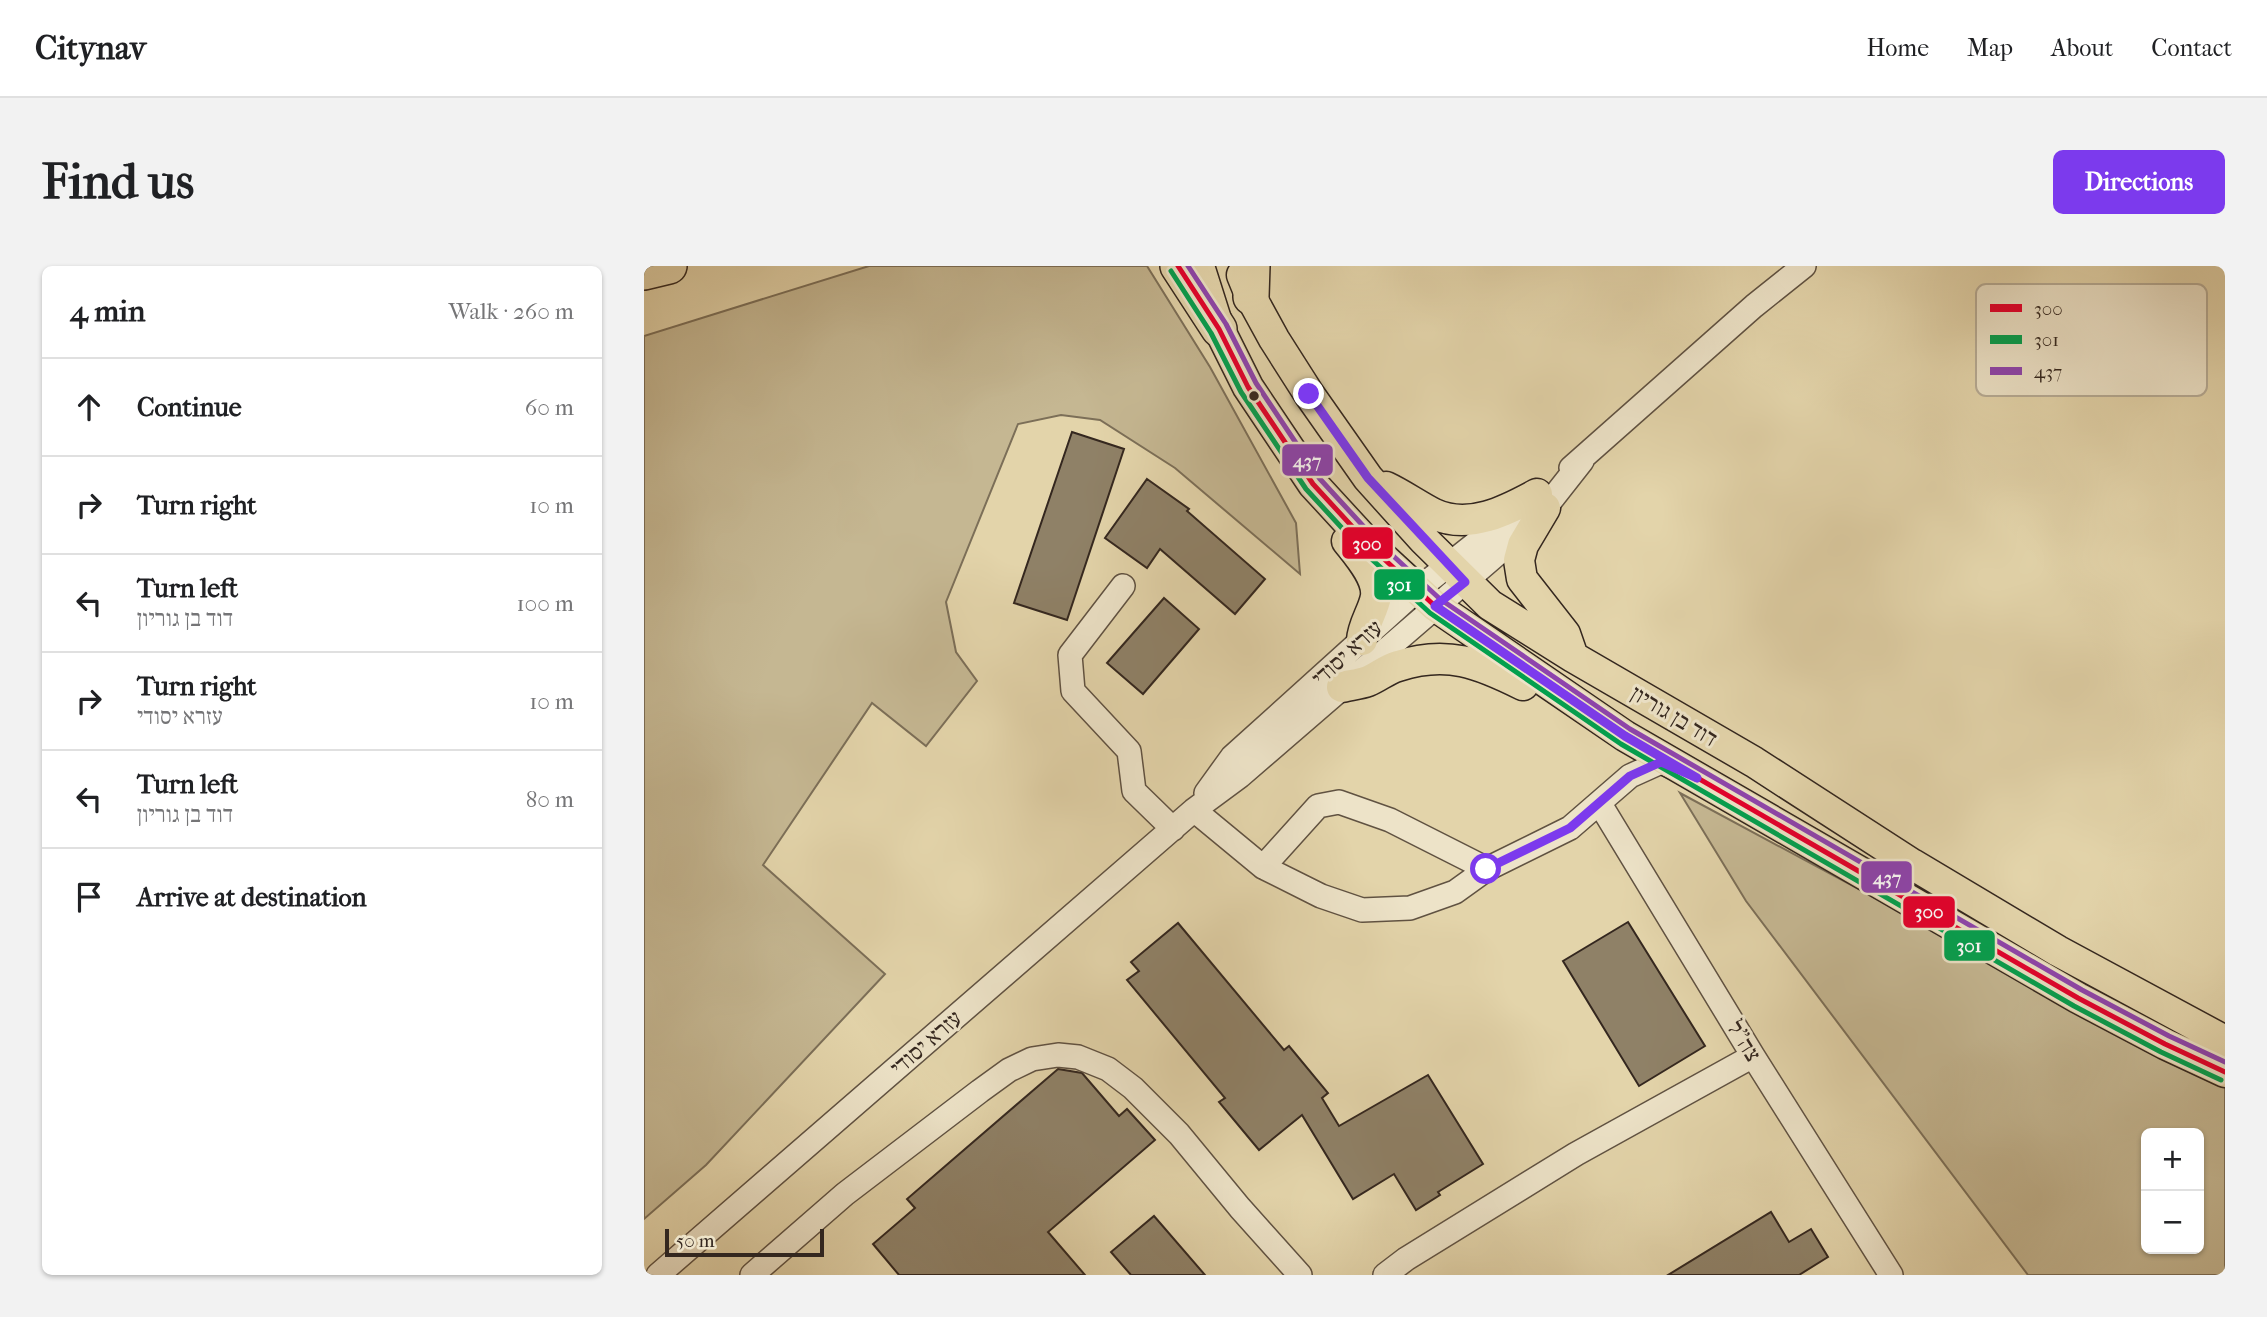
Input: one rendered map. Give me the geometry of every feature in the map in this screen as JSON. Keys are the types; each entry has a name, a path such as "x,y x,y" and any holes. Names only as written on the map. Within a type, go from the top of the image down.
{"highway":[{"path":"644,272 669,266"},
{"path":"1178,266 1219,330"}],"main road":[{"name":"דוד בן גוריון","path":"1199,266 1219,330 1248,387 1313,484 1371,547 1426,598 1625,736 2078,998 2225,1072"},
{"name":"דוד בן גוריון","path":"1247,276 1309,394 1368,478 1457,574 1490,605 1573,657 1754,762 1912,864 2058,951 2225,1041"},
{"path":"1368,478 1433,514 1448,519 1469,521 1541,501"},
{"path":"1313,484 1327,516 1370,575 1376,596 1363,629 1362,640"},
{"path":"1541,501 1519,560 1522,579 1565,634 1573,657"},
{"path":"1342,687 1366,682 1396,666 1440,657 1488,668 1535,690 1578,705"}],"street":[{"name":"עזרא יסודי","path":"1194,810 1232,757 1362,640 1457,574 1754,306 1804,266"},
{"path":"1123,586 1070,654 1073,691 1129,751 1134,790 1173,829"},
{"name":"עזרא יסודי","path":"658,1275 1194,810 1240,776 1342,687 1426,598"},
{"path":"1194,810 1263,867 1321,896 1362,910 1410,908 1455,892 1486,869 1570,828 1630,776 1661,762 1697,778"},
{"path":"1263,867 1318,806 1339,802 1390,820 1486,869"},
{"name":"צה\"ל","path":"1600,804 1752,1056 1891,1275"},
{"path":"752,1275 845,1194 1009,1070 1032,1059 1058,1055 1078,1057 1108,1069 1133,1088 1179,1134 1300,1275"},
{"path":"1385,1275 1406,1259 1576,1154 1752,1056"}],"shaded area":[{"path":"869,266 1147,266 1210,367 1296,523 1300,574 1175,468 1100,420 1061,415 1018,424 946,602 956,652 977,681 926,746 872,703 763,865 885,974 706,1165 644,1219 644,336"},
{"path":"1680,793 2225,1086 2225,1275 2028,1275 1746,901"}],"building":[{"path":"1072,432 1124,449 1067,620 1014,603"},
{"path":"1147,479 1189,509 1187,511 1265,579 1235,614 1160,549 1147,568 1105,538"},
{"path":"1164,598 1199,629 1143,694 1107,663"},
{"path":"1628,922 1705,1046 1639,1086 1563,961"},
{"path":"1178,923 1284,1050 1289,1046 1328,1093 1322,1098 1339,1126 1428,1075 1483,1164 1438,1192 1440,1195 1416,1210 1394,1174 1353,1199 1302,1115 1259,1150 1219,1102 1225,1098 1127,980 1139,971 1131,962"},
{"path":"1058,1069 1082,1073 1119,1116 1127,1109 1155,1140 1048,1232 1085,1275 899,1275 873,1244 915,1208 907,1199"},
{"path":"1771,1212 1789,1242 1811,1229 1828,1257 1799,1275 1668,1275"},
{"path":"1154,1216 1205,1275 1131,1275 1111,1252"}],"transit line":[{"name":"300","path":"1178,266 1219,329 1248,387 1313,484 1371,547 1435,606 1625,736 2078,998 2225,1072"},
{"name":"437","path":"1188,266 1226,324 1256,383 1320,479 1377,541 1440,599 1630,729 2082,990 2225,1062"},
{"name":"301","path":"1171,271 1211,333 1241,392 1306,489 1365,553 1430,613 1621,744 2074,1006 2221,1080"}],"route":[{"path":"1309,394 1368,478 1465,582 1435,606 1625,736 1697,778 1661,762 1630,776 1570,828 1486,869"}]}
